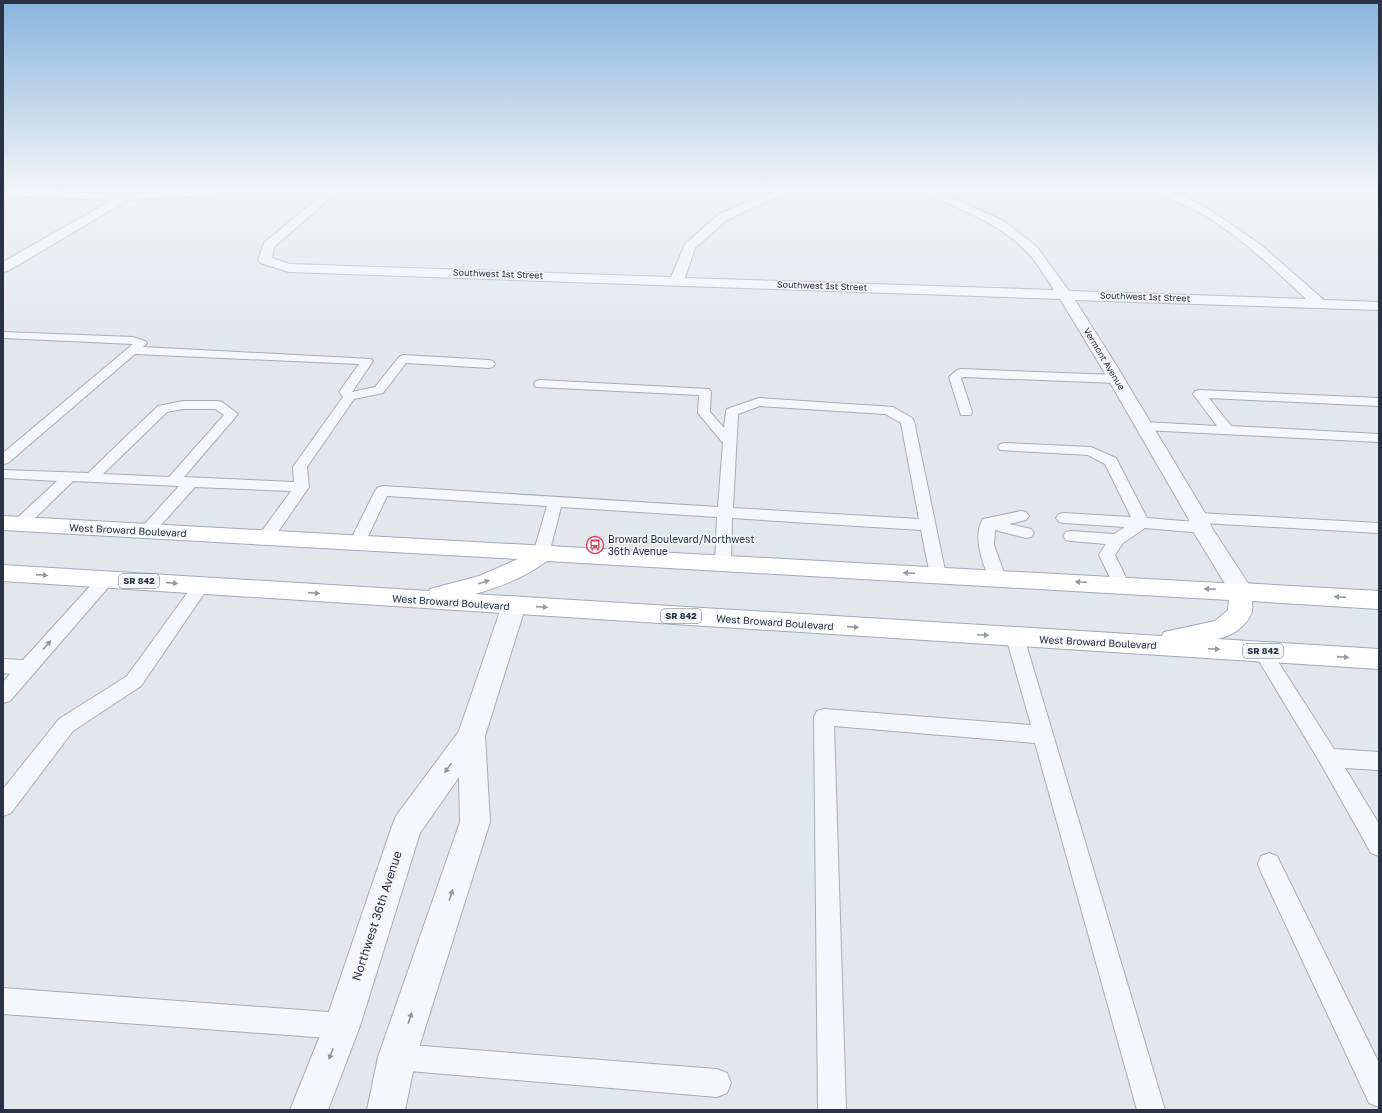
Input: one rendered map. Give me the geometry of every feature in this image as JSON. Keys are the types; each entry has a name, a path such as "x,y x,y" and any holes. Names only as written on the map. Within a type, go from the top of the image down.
{"main road":[{"name":"West Broward Boulevard","path":"11,524 723,564 1121,584 1379,600"},
{"path":"419,600 485,582 523,567 541,554"},
{"name":"West Broward Boulevard","path":"3,573 1379,659"},
{"path":"1147,645 1222,629 1240,613 1242,591"}],"street":[{"path":"3,268 53,239"},
{"name":"Southwest 1st Street","path":"276,239 268,246 265,260 289,268 677,280 1379,306"},
{"path":"677,280 689,247 698,239"},
{"name":"Vermont Avenue","path":"1018,239 1032,250 1064,294 1242,591"},
{"path":"1244,239 1320,304"},
{"name":"Northwest 36th Avenue","path":"309,1110 342,1026 407,826 471,736 514,605"},
{"name":"Northwest 36th Avenue","path":"386,1110 396,1057 475,822 471,736"}],"lane":[{"path":"3,335 133,340 141,343 3,460"},
{"path":"133,350 367,361 345,392 350,396"},
{"path":"265,538 302,487 300,467 350,396 379,390 403,359 489,364"},
{"path":"966,412 955,377 961,373 1116,379"},
{"path":"540,384 705,392 704,413 729,442"},
{"path":"1227,430 1199,394 1379,402"},
{"path":"723,564 724,512 732,412 759,402 888,410 908,421 938,575"},
{"path":"91,478 163,409 183,405 218,405 232,414 172,482"},
{"path":"1144,426 1379,438"},
{"path":"1005,447 1091,451 1111,461 1142,523"},
{"path":"3,474 302,487"},
{"path":"11,524 69,477"},
{"path":"147,531 191,482"},
{"path":"357,543 382,491 928,525"},
{"path":"541,554 556,502"},
{"path":"988,523 1021,516"},
{"path":"1064,518 1142,523 1200,523 1379,528"},
{"path":"1080,519 1088,537"},
{"path":"988,523 1026,533"},
{"path":"988,523 986,545 998,578"},
{"path":"1121,584 1107,555 1117,539 1142,523"},
{"path":"1071,536 1117,539"},
{"path":"3,695 106,579"},
{"path":"3,806 66,725 134,682 202,585"},
{"path":"1015,637 1151,1110"},
{"path":"1262,651 1328,758 1379,845"},
{"path":"3,666 28,668"},
{"path":"832,1110 824,718 1043,735"},
{"path":"1328,758 1379,761"},
{"path":"1270,864 1379,1093"},
{"path":"3,1001 342,1026"},
{"path":"396,1057 717,1083"}],"place":[{"name":"Broward Boulevard/Northwest 36th Avenue","path":"595,545"}]}
